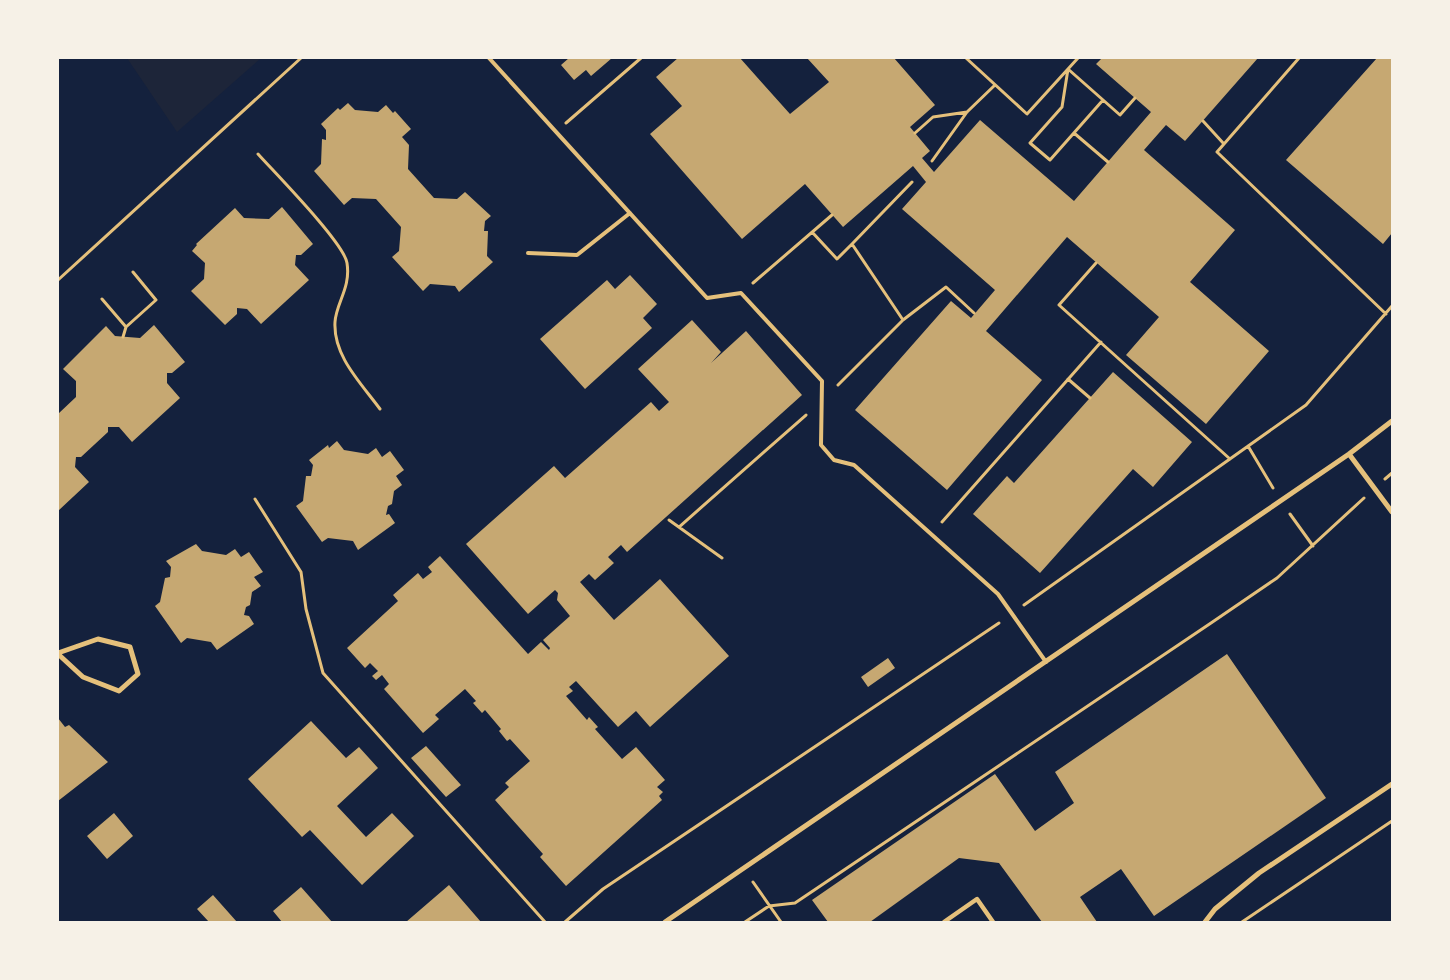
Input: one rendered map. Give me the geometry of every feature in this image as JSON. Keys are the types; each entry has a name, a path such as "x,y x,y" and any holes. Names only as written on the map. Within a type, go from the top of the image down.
{"street":[{"path":"665,922 744,870 1349,454 1392,421"},
{"path":"1349,454 1392,512"},
{"path":"98,639 130,647 138,674 119,691 83,677 58,654 98,639"},
{"path":"1205,922 1214,909 1259,873 1392,784"},
{"path":"944,922 977,899 994,922"}],"lane":[{"path":"489,58 707,298 741,293 822,381 821,445 834,460 854,465 998,594 1046,662"},
{"path":"528,253 577,255 630,213"}],"path":[{"path":"58,280 301,58"},
{"path":"556,132 641,58"},
{"path":"966,58 1027,114 1078,58"},
{"path":"1299,58 1217,152 1386,314"},
{"path":"1068,69 1120,115 1135,98"},
{"path":"1068,69 1062,107 1030,143 1050,160 1104,100"},
{"path":"932,161 967,112 995,85"},
{"path":"915,133 933,117 967,112"},
{"path":"1203,121 1224,144"},
{"path":"1074,133 1108,162"},
{"path":"258,154 330,235 347,262 346,289 335,322 340,356 380,409"},
{"path":"812,232 837,259 912,182"},
{"path":"741,293 832,214"},
{"path":"852,244 903,320"},
{"path":"1096,263 1059,305 1230,459"},
{"path":"123,337 126,327 156,300 133,272"},
{"path":"679,527 822,401 903,320 946,287 974,313"},
{"path":"102,299 126,327"},
{"path":"565,922 603,889 1012,614 1306,405 1392,306"},
{"path":"931,534 1101,342"},
{"path":"1068,379 1090,398"},
{"path":"745,922 769,906 795,903 1220,618 1277,578 1375,488"},
{"path":"255,499 301,572 306,609 323,673 545,922"},
{"path":"669,520 722,558"},
{"path":"1242,922 1392,821"},
{"path":"744,870 781,922"}],"shaded area":[{"path":"127,58 261,58 177,132"}],"building":[{"path":"569,58 612,58 591,76 586,70 574,80 561,65"},
{"path":"678,58 740,58 790,114 829,82 807,58 894,58 935,105 910,127 930,151 922,158 934,172 980,120 1074,201 1151,112 1096,64 1102,58 1258,58 1185,141 1166,125 1144,150 1235,230 1190,282 1269,351 1206,424 1126,355 1159,317 1067,237 986,331 1042,380 947,490 855,410 951,301 971,318 995,290 902,209 926,182 913,166 843,227 805,184 742,239 650,134 682,106 656,77"},
{"path":"1377,58 1392,58 1392,233 1383,244 1286,160"},
{"path":"348,103 355,110 378,112 386,105 393,113 395,111 411,129 402,137 409,145 408,169 434,198 457,199 465,192 491,216 485,221 484,231 488,231 487,256 493,262 459,292 455,286 430,284 423,291 392,257 399,251 401,227 376,199 352,198 344,205 314,171 321,164 322,139 326,140 326,130 321,124 338,108 340,110"},
{"path":"282,207 313,244 301,255 296,255 295,265 309,280 261,324 247,309 237,308 237,314 225,325 191,291 204,279 205,263 192,251 196,244 235,208 244,218 269,219"},
{"path":"630,275 657,304 643,318 652,328 585,389 540,339 607,280 615,289"},
{"path":"692,320 721,352 711,363 746,331 802,395 627,552 621,545 608,557 614,563 595,580 589,574 580,582 614,620 660,579 729,656 650,727 636,711 618,727 576,681 569,687 573,691 566,696 587,720 589,717 598,727 595,729 622,759 636,747 665,780 657,787 663,792 659,796 662,800 566,886 540,857 543,854 495,800 509,787 505,783 530,761 510,739 507,741 499,731 501,729 485,710 482,713 473,703 476,701 465,689 435,715 439,719 423,733 384,689 389,684 382,675 376,680 372,676 378,671 370,663 365,668 347,648 398,601 393,595 418,573 423,579 432,572 428,567 440,556 528,654 541,642 549,650 550,648 543,640 570,616 557,600 558,593 555,590 528,614 466,544 554,466 565,478 651,402 659,411 669,402 638,369"},
{"path":"154,325 185,362 172,373 167,373 167,383 180,398 132,442 119,427 108,427 108,432 81,457 76,457 75,467 89,482 58,511 58,414 76,397 76,381 63,369 106,326 115,336 140,338"},
{"path":"1113,372 1192,442 1153,487 1133,469 1040,573 973,514 1007,476 1014,483"},
{"path":"337,441 344,450 368,454 376,448 382,457 390,451 404,470 396,476 402,485 394,491 392,504 388,506 386,515 389,514 395,523 358,550 353,541 328,538 322,542 296,506 303,501 306,476 311,476 313,465 309,460 328,445 329,448"},
{"path":"196,544 202,551 226,555 235,549 241,557 249,552 263,572 254,577 261,586 252,592 250,605 246,607 244,615 249,616 254,624 217,650 211,642 187,638 181,643 155,606 160,602 165,578 170,577 171,567 166,561"},
{"path":"1227,654 1326,798 1154,916 1121,869 1080,897 1097,922 1042,922 999,863 959,858 870,922 828,922 812,900 995,774 1035,831 1074,803 1055,772"},
{"path":"888,658 895,668 868,687 861,677"},
{"path":"58,718 65,727 69,725 108,762 58,801"},
{"path":"311,721 346,758 359,747 378,768 337,806 366,837 392,813 414,836 362,885 310,830 302,837 248,779"},
{"path":"426,746 461,785 446,797 411,758"},
{"path":"114,813 133,836 107,859 87,836"},
{"path":"449,885 481,922 406,922"},
{"path":"301,887 332,922 282,922 273,911"},
{"path":"213,895 237,922 209,922 197,909"}]}
